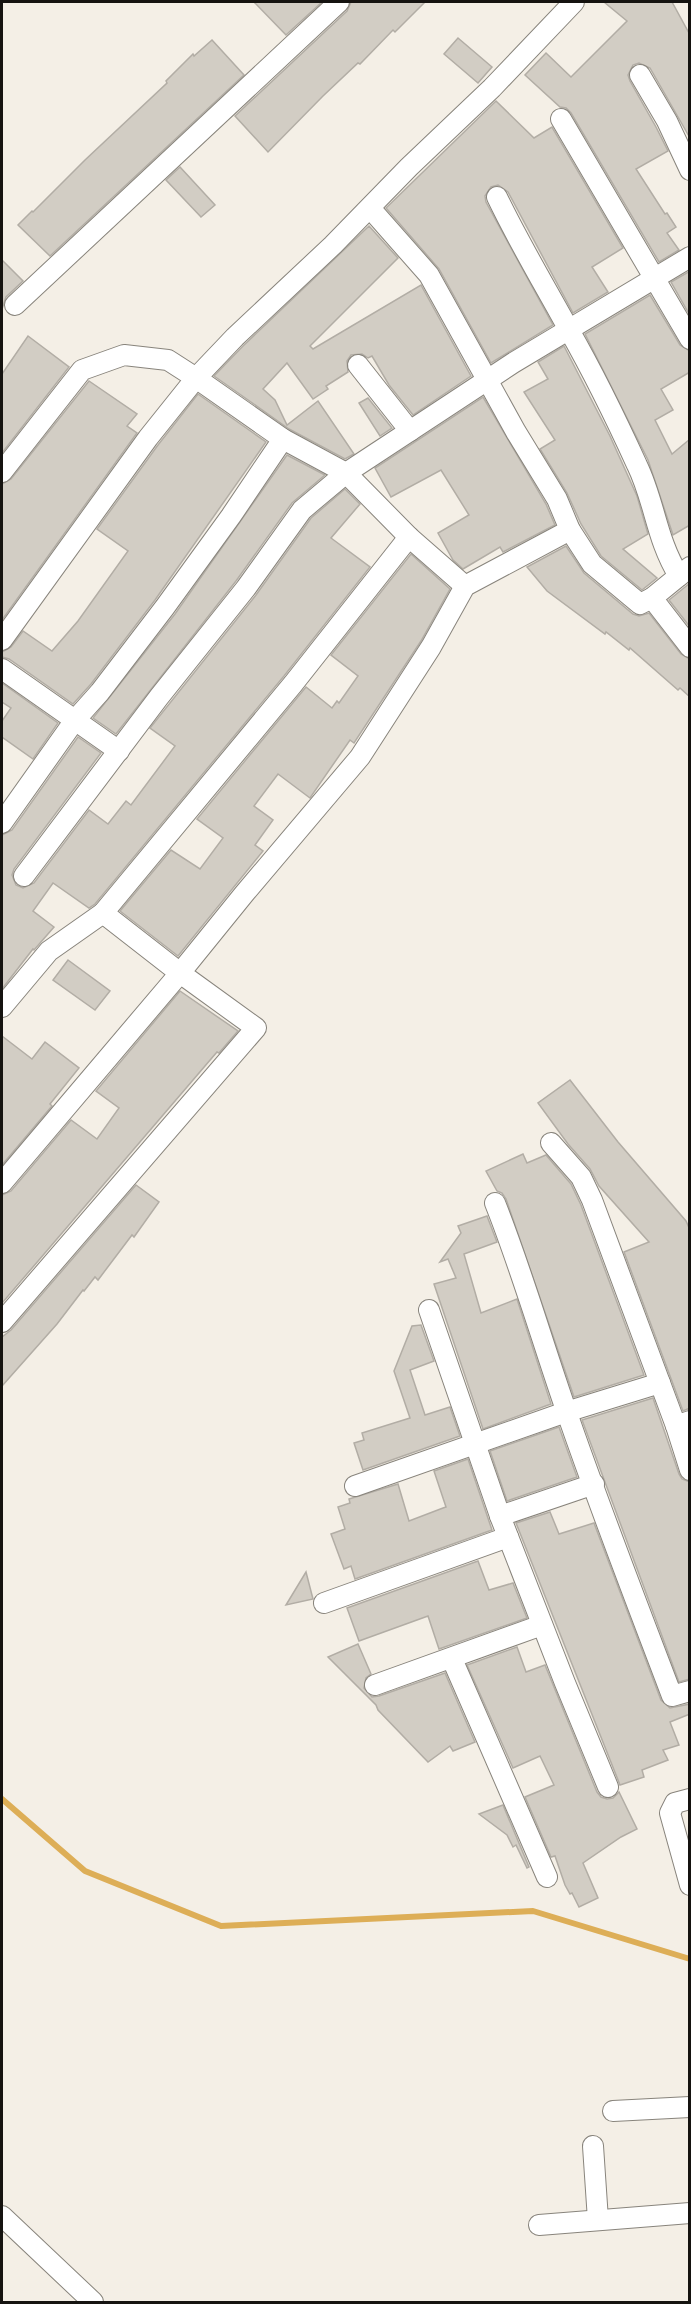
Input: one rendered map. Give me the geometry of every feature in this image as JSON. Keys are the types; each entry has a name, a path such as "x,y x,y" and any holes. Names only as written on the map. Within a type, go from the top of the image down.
{"street":[{"path":"15,305 339,2"},
{"path":"2,640 148,438 196,378 492,88 574,2"},
{"path":"640,75 667,121 690,170"},
{"path":"561,119 690,339"},
{"path":"370,208 429,275 557,499 570,530 592,564 640,604 652,598 684,571 668,558 639,469 569,330 526,257 497,197"},
{"path":"24,876 246,588 302,510 346,473 487,380 690,257"},
{"path":"2,472 82,370 124,355 168,360 283,439 346,473 409,537 465,586"},
{"path":"358,365 410,431"},
{"path":"2,823 75,720 100,692 165,607 283,439"},
{"path":"2,1183 360,757 431,647 465,586 570,530"},
{"path":"2,1007 49,951 103,913 286,693 409,537"},
{"path":"652,598 690,647"},
{"path":"2,669 119,751"},
{"path":"2,1322 256,1028 103,913"},
{"path":"550,1143 581,1177 592,1200 660,1383 683,1423 690,1470"},
{"path":"495,1203 519,1263 566,1412 672,1696 690,1691"},
{"path":"429,1310 500,1516 608,1787"},
{"path":"355,1485 566,1412 660,1383"},
{"path":"500,1516 594,1484"},
{"path":"324,1603 508,1537"},
{"path":"375,1685 542,1625"},
{"path":"452,1659 548,1877"},
{"path":"690,1799 675,1803 670,1812 690,1885"},
{"path":"613,2111 690,2107"},
{"path":"593,2146 598,2220"},
{"path":"539,2225 690,2213"},
{"path":"2,2216 93,2302"}],"building":[{"path":"254,2 322,2 286,35"},
{"path":"351,2 425,2 323,96 268,152 235,116 347,11"},
{"path":"604,2 672,2 690,35 690,138 650,68 639,63 633,65 628,75 668,151 636,169 676,227 667,233 679,250 659,262 571,113 566,108 560,107 525,75 546,53 571,77 627,21"},
{"path":"458,38 492,67 478,83 444,54"},
{"path":"212,40 244,75 50,256 18,225 167,83 166,81 193,54 194,56"},
{"path":"496,101 534,138 552,127 623,248 592,267 608,292 573,313 508,192 498,185 491,187 485,196 486,202 553,325 491,363 439,269 386,208"},
{"path":"180,167 215,205 201,217 166,180"},
{"path":"369,226 398,258 310,346 313,349 421,285 471,376 413,415 389,385 372,356 368,358 362,354 351,355 347,361 348,372 326,386 328,389 313,399 287,363 263,389 275,400 287,425 318,401 354,454 345,459 289,429 214,376"},
{"path":"2,260 23,281 6,297 2,309"},
{"path":"690,271 690,311 688,312 671,282"},
{"path":"650,295 680,345 690,351 690,372 661,389 673,410 655,420 672,454 690,439 690,525 673,535 648,460 585,334"},
{"path":"28,336 69,367 2,453 2,374"},
{"path":"564,346 610,436 637,496 648,534 623,549 657,578 642,590 601,556 540,449 555,440 524,392 548,379 538,362"},
{"path":"89,381 137,414 127,426 137,433 2,620 2,484 11,479"},
{"path":"198,394 266,442 155,600 73,704 9,659 2,657 2,652 11,647 23,631 52,651 78,621 128,551 97,529"},
{"path":"483,397 546,504 555,525 503,552 500,547 463,569 453,560 438,533 469,515 441,470 391,497 375,468"},
{"path":"368,398 392,428 380,436 359,403"},
{"path":"287,455 325,475 292,503 236,581 116,734 93,718 175,614"},
{"path":"345,489 360,504 331,538 370,567 284,676 95,904 89,908 53,883 33,911 54,927 33,949 2,989 2,835 12,830 78,737 101,753 14,869 12,875 16,885 23,888 34,883 89,810 108,824 126,801 131,805 175,746 150,728 256,595 311,518"},
{"path":"566,546 584,573 633,614 639,616 649,613 681,654 690,659 690,697 680,688 678,690 630,648 629,650 606,632 605,634 547,591 527,567"},
{"path":"411,554 450,589 421,641 354,743 350,740 310,798 278,774 254,806 273,820 255,845 263,851 178,956 120,911 171,850 200,869 223,838 197,819 306,687 332,708 337,701 339,703 358,676 331,655"},
{"path":"690,583 690,627 669,600"},
{"path":"2,683 58,723 33,759 2,737 2,721 11,708 2,702"},
{"path":"68,960 110,991 95,1010 53,980"},
{"path":"180,991 238,1031 219,1053 217,1052 3,1302 2,1195 11,1191 71,1120 97,1139 119,1108 96,1091"},
{"path":"2,1036 32,1059 45,1042 79,1068 50,1104 52,1106 2,1165"},
{"path":"570,1080 618,1142 686,1221 690,1230 690,1408 683,1411 624,1252 649,1242 599,1186 590,1169 568,1144 538,1103"},
{"path":"523,1154 527,1163 546,1155 571,1184 581,1205 644,1375 574,1397 506,1199 502,1193 497,1191 486,1171"},
{"path":"136,1185 159,1202 134,1237 132,1235 98,1280 95,1277 83,1290 57,1324 2,1386 2,1337 11,1330"},
{"path":"487,1216 497,1242 464,1254 481,1313 517,1299 551,1404 483,1429 434,1284 456,1278 448,1259 440,1262 461,1233 458,1226"},
{"path":"421,1325 434,1361 410,1370 425,1415 450,1407 460,1436 363,1470 354,1443 364,1440 362,1433 410,1418 394,1371 412,1326"},
{"path":"653,1398 679,1474 682,1479 690,1482 690,1679 679,1682 582,1420"},
{"path":"559,1427 577,1477 507,1501 490,1451"},
{"path":"468,1459 492,1530 355,1579 351,1566 344,1569 331,1534 345,1529 338,1507 350,1503 349,1499 398,1484 409,1521 446,1507 434,1471"},
{"path":"550,1512 559,1534 594,1523 661,1700 670,1708 690,1704 690,1714 670,1722 679,1745 663,1750 668,1760 642,1770 644,1777 620,1785 516,1523"},
{"path":"478,1561 489,1590 513,1583 527,1618 439,1649 428,1616 359,1641 347,1608"},
{"path":"306,1572 313,1599 286,1605"},
{"path":"358,1644 371,1674 366,1678 364,1688 372,1697 445,1673 475,1742 453,1751 450,1746 428,1762 328,1657"},
{"path":"517,1647 526,1672 545,1665 597,1792 601,1797 607,1799 613,1798 619,1792 637,1829 583,1863 598,1898 579,1907 565,1885 555,1856 551,1857 525,1797 554,1785 540,1756 513,1768 467,1665"},
{"path":"503,1805 529,1867 527,1868 516,1845 513,1847 507,1835 479,1814"}],"waterway":[{"path":"2,1799 85,1871 221,1926 533,1911 690,1959"}]}
